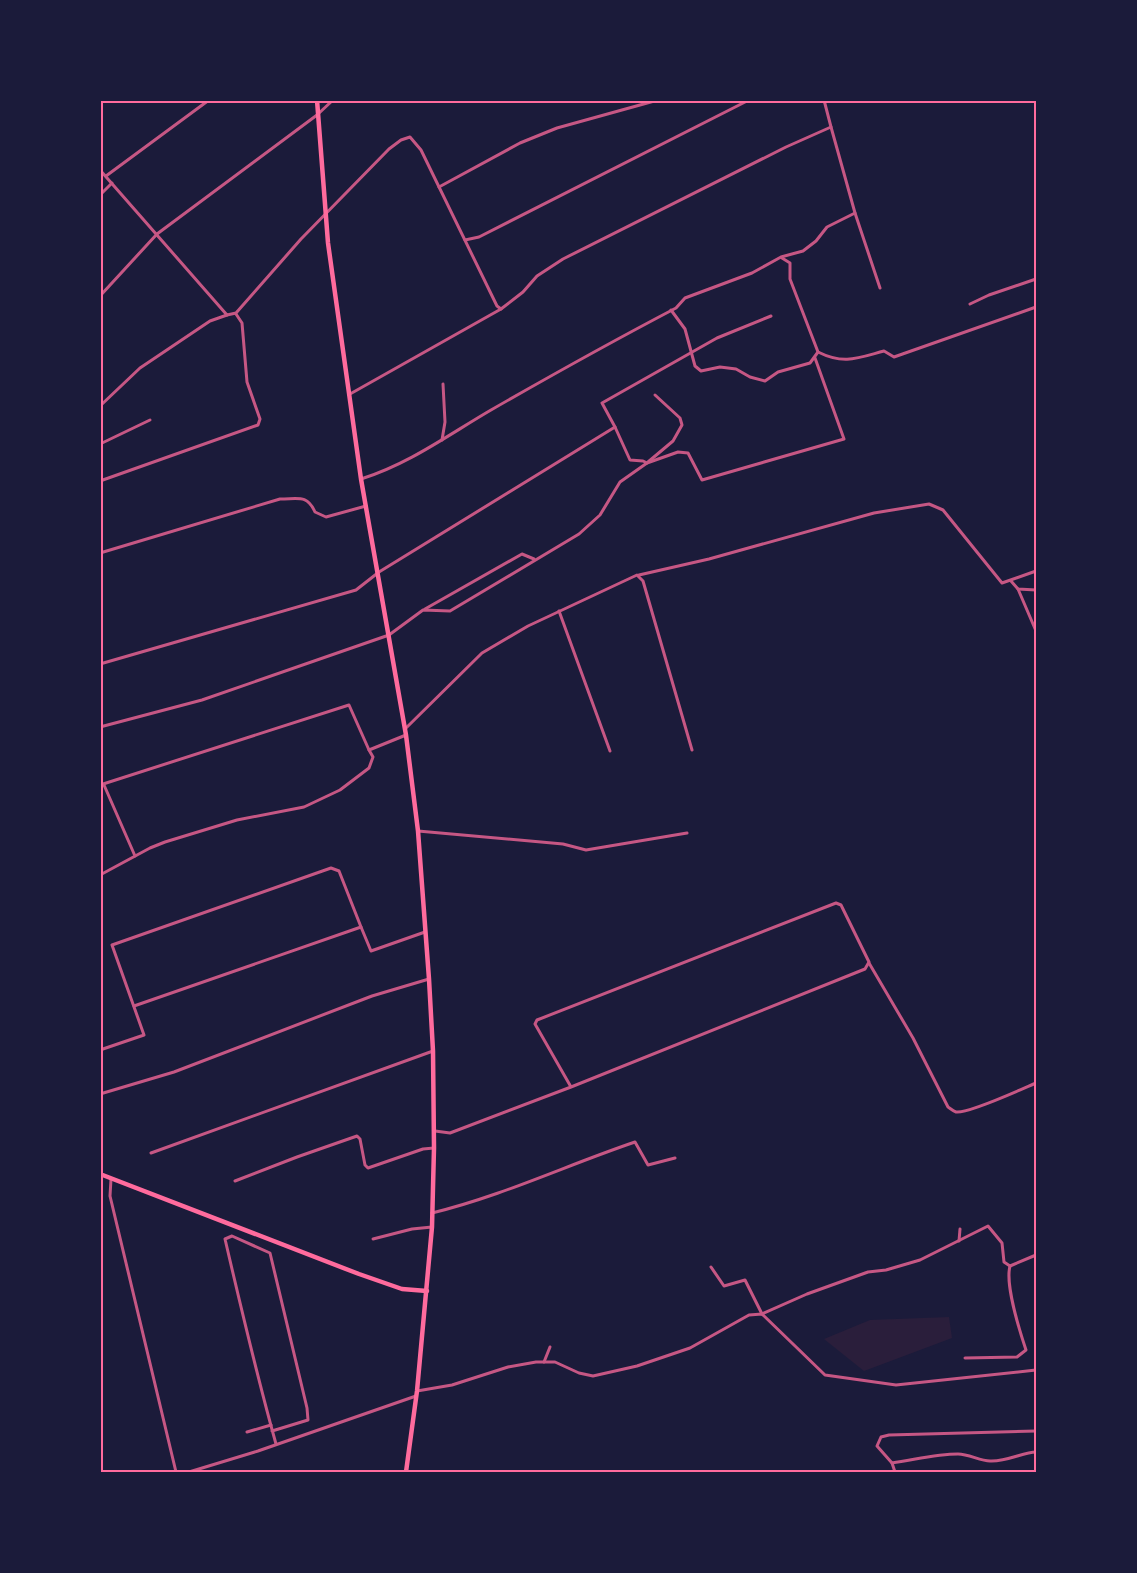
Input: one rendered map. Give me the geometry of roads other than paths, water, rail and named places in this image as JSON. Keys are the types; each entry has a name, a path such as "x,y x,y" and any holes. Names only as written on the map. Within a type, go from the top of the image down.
{"main road":[{"path":"317,100 328,243 366,506 405,732 418,831 429,979 434,1131 432,1227 417,1393 406,1473"},
{"path":"100,1174 359,1274 402,1289 427,1291"}],"street":[{"path":"106,176 209,100"},
{"path":"100,296 157,234 317,115 333,100"},
{"path":"439,188 520,143 557,128 658,100"},
{"path":"465,240 479,237 749,100"},
{"path":"824,100 855,213 880,288"},
{"path":"350,394 501,309 523,292 537,276 563,259 786,147 831,127"},
{"path":"100,406 140,368 210,321 236,313 327,212 389,149 410,137 421,150 497,306 501,309"},
{"path":"100,170 227,315"},
{"path":"100,195 112,182"},
{"path":"362,479 386,472 571,363 671,310 685,298 753,273 781,258 803,250 816,241 827,227 855,213"},
{"path":"781,258 790,263 790,279 818,352 833,359 853,360 884,351 894,357 1036,307"},
{"path":"970,304 1036,279"},
{"path":"671,310 685,329 695,366 701,371 720,367 736,369 750,377 765,381 778,372 810,363 818,352"},
{"path":"100,481 258,425 260,419 247,382 243,323 236,313"},
{"path":"771,316 717,338 602,403 630,460 646,463 678,452 688,453 702,480 844,439 815,358"},
{"path":"442,440 445,422 443,384"},
{"path":"423,610 450,611 579,534 600,515 620,482 673,441 682,425 680,418 655,395"},
{"path":"100,444 150,420"},
{"path":"100,664 356,590 379,572 615,428"},
{"path":"100,553 280,499 303,498 311,504 315,512 326,517 366,506"},
{"path":"369,750 405,732 482,653 528,626 637,575 709,559 874,513 929,504 943,510 1002,583 1036,571"},
{"path":"100,727 202,700 389,635 423,610 522,554 536,560"},
{"path":"637,575 643,581 692,750"},
{"path":"1011,581 1018,590 1036,631"},
{"path":"1018,590 1036,590"},
{"path":"559,611 610,751"},
{"path":"100,875 165,842 228,823 304,807 340,790 369,768 373,757 349,705 102,785 135,856"},
{"path":"418,831 563,844 586,850 687,833"},
{"path":"100,1050 144,1035 112,945 331,868 339,871 370,951 425,932"},
{"path":"571,1087 535,1024 540,1018 836,903 841,905 869,962 913,1038 948,1107 960,1112 1036,1083"},
{"path":"134,1006 361,927"},
{"path":"434,1131 450,1133 571,1087 865,969 869,962"},
{"path":"100,1094 174,1072 372,996 429,979"},
{"path":"151,1153 433,1051"},
{"path":"235,1181 357,1136 360,1138 365,1165 368,1168 423,1149 434,1148"},
{"path":"432,1213 489,1196 635,1142 648,1166 675,1158"},
{"path":"111,1178 110,1196 176,1473"},
{"path":"189,1473 417,1393 452,1385 508,1367 555,1362 579,1373 593,1376 637,1366 690,1348 749,1315 762,1314 807,1294 868,1272 886,1270 920,1260 988,1226 1002,1243 1004,1262 1010,1266"},
{"path":"373,1239 432,1227"},
{"path":"959,1241 960,1229"},
{"path":"272,1431 308,1420 307,1408 270,1253 231,1236 225,1239 272,1431 276,1444"},
{"path":"1010,1266 1036,1255"},
{"path":"965,1358 1017,1357 1026,1350 1011,1290 1008,1273 1010,1266"},
{"path":"711,1267 724,1286 745,1280 762,1314 825,1375 896,1385 1036,1370"},
{"path":"544,1362 550,1347"},
{"path":"248,1432 271,1425"},
{"path":"895,1473 892,1463 877,1446 881,1437 1036,1431"},
{"path":"892,1463 961,1454 990,1461 1017,1458 1036,1452"}]}
